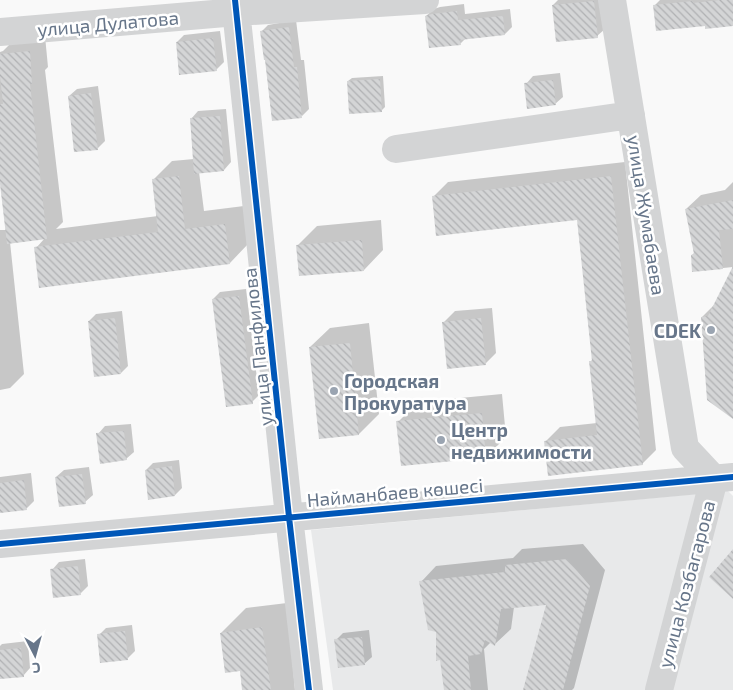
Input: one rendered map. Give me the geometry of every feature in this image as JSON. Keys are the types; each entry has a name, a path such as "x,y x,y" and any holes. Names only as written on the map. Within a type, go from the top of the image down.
{"street":[{"name":"улица Дулатова","path":"0,32 236,6 425,0"},
{"name":"улица Жумабаева","path":"612,0 685,448 723,478"},
{"name":"улица Панфилова","path":"236,6 289,517 309,690"},
{"path":"396,149 631,116"},
{"name":"Найманбаев көшесі","path":"0,544 723,478"},
{"name":"улица Козбагарова","path":"659,690 723,478"}],"shaded area":[{"path":"728,491 733,496 733,690 333,690 311,530"}],"building":[{"path":"733,0 733,26 705,29 705,26 656,31 653,5"},
{"path":"594,1 598,38 556,42 552,5"},
{"path":"457,11 458,20 503,16 505,35 460,40 461,45 429,48 425,16"},
{"path":"289,27 294,67 297,67 302,118 272,121 260,31"},
{"path":"213,38 217,71 179,75 176,42"},
{"path":"30,51 32,84 30,84 47,239 7,244 0,184 0,104 3,104 0,54"},
{"path":"380,79 382,112 349,114 347,81"},
{"path":"553,80 556,105 527,109 524,83"},
{"path":"91,93 98,150 74,152 68,96"},
{"path":"220,116 224,171 194,174 190,118"},
{"path":"179,176 185,229 225,224 230,264 39,288 34,247 158,232 152,179"},
{"path":"611,176 643,465 548,476 544,441 597,435 589,361 592,361 577,220 436,236 432,196"},
{"path":"733,200 733,229 719,230 723,269 692,272 691,255 694,254 685,209"},
{"path":"362,240 364,271 299,276 296,245"},
{"path":"733,266 733,419 707,400 701,317 708,316"},
{"path":"239,296 253,404 226,407 212,299"},
{"path":"115,318 121,374 94,377 88,321"},
{"path":"481,318 486,365 447,369 442,322"},
{"name":"Городская Прокуратура","path":"350,343 359,435 319,439 309,347"},
{"name":"Центр недвижимости","path":"482,413 486,458 401,466 396,421"},
{"path":"124,431 127,460 100,464 96,433"},
{"path":"172,466 175,496 148,500 145,470"},
{"path":"82,474 86,504 59,507 55,477"},
{"path":"24,480 27,510 0,513 0,483"},
{"path":"733,549 733,599 709,577"},
{"path":"567,559 590,586 563,690 523,690 546,605 501,609 495,646 485,640 481,654 468,656 471,690 444,690 440,660 436,661 436,632 428,630 419,581 505,572 505,565"},
{"path":"78,566 81,595 53,598 50,569"},
{"path":"262,627 271,690 242,690 240,671 225,673 220,633"},
{"path":"125,631 128,660 100,663 97,634"},
{"path":"362,637 365,665 338,668 334,639"},
{"path":"21,648 24,677 0,679 0,650"}],"cycle path":[{"path":"235,0 309,690"},
{"path":"0,544 733,477"}],"place":[{"name":"CDEK","path":"711,330"},
{"name":"Городская Прокуратура","path":"334,391"},
{"name":"Центр недвижимости","path":"441,440"}]}
